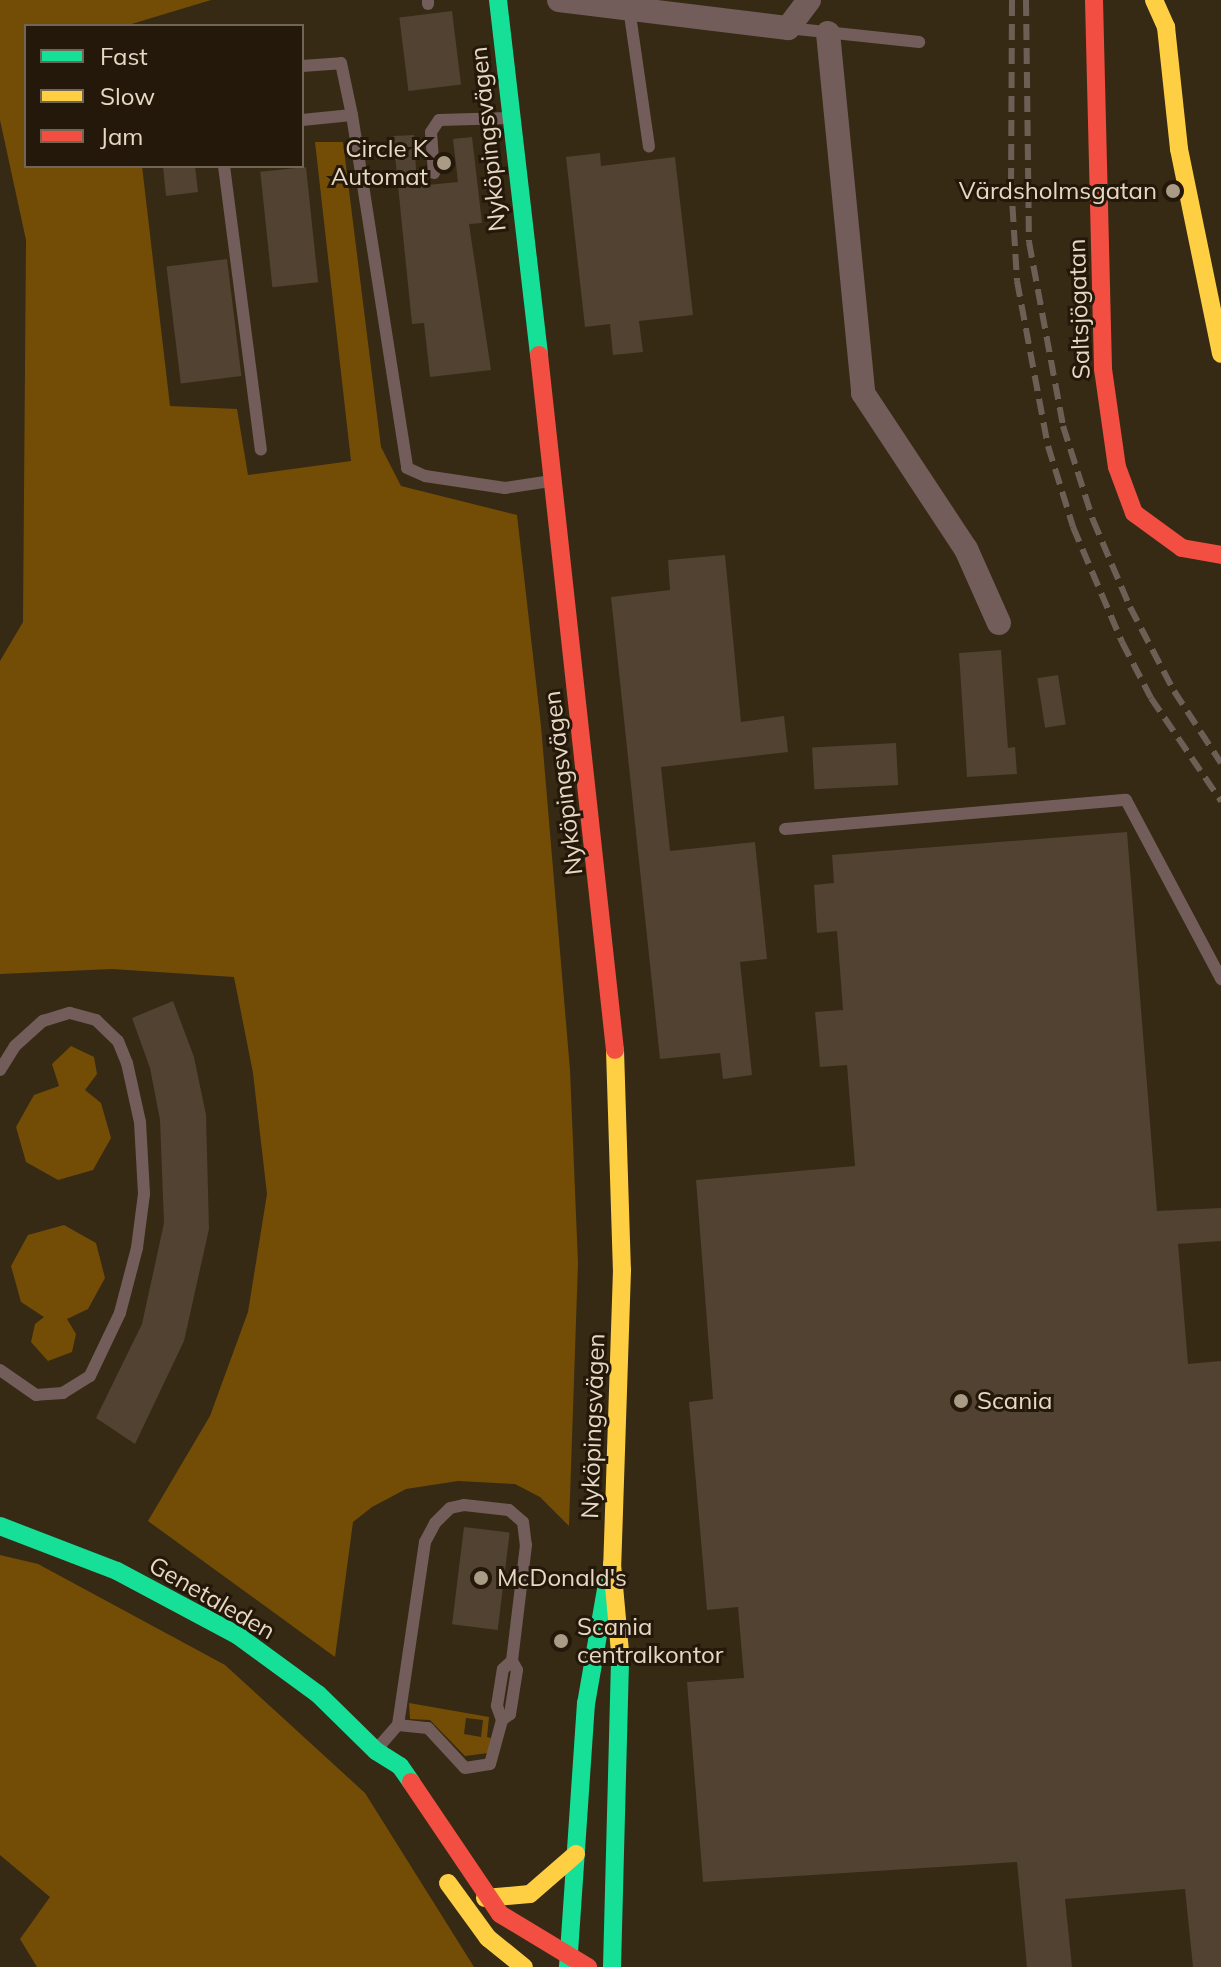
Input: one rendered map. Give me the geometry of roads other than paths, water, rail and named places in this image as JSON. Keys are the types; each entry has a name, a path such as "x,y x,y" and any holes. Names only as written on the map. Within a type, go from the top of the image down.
{"main road":[{"name":"Nyköpingsvägen","path":"498,0 509,118 614,1016 622,1270 612,1564 620,1632 612,1967"},
{"name":"Saltsjögatan","path":"1094,0 1103,369 1117,467 1134,513 1182,548 1221,555"},
{"path":"1159,1 1166,27 1179,149 1221,354"},
{"name":"Genetaleden","path":"0,1526 117,1571 237,1635 318,1694 376,1751 400,1766 485,1898 519,1930 569,1962 588,1967"},
{"name":"Nyköpingsvägen","path":"569,1962 588,1689 596,1628 612,1564"},
{"path":"376,1751 381,1776"},
{"path":"485,1898 530,1894 576,1854"},
{"path":"438,1866 481,1929 524,1967"}],"street":[{"path":"559,0 788,28 809,0"},
{"path":"828,33 863,393 966,549 999,623"}],"lane":[{"path":"629,8 649,147"},
{"path":"788,28 919,42"},
{"path":"304,66 341,63 352,115 407,468 425,476 505,488 551,481"},
{"path":"304,120 352,115"},
{"path":"434,173 431,132 439,120 509,118"},
{"path":"224,168 261,450"},
{"path":"785,829 1126,800 1221,979"},
{"path":"0,1070 15,1046 43,1021 70,1013 96,1020 118,1041 127,1063 140,1122 144,1194 137,1248 120,1313 90,1376 63,1393 36,1395 0,1370"},
{"path":"376,1751 398,1725 419,1560 435,1523 450,1508 464,1505 509,1510 523,1522 526,1545 512,1661 517,1670 510,1714 502,1720 490,1764 471,1770 459,1764 428,1728 398,1725"}],"railway":[{"path":"1012,0 1011,182 1017,281 1048,446 1073,527 1122,642 1151,698 1221,801"},
{"path":"1026,0 1029,242 1063,426 1093,520 1130,607 1174,691 1221,763"}],"place":[{"name":"Circle K Automat","path":"444,163"},
{"name":"Värdsholmsgatan","path":"1173,191"},
{"name":"Scania","path":"961,1401"},
{"name":"McDonald's","path":"481,1578"},
{"name":"Scania centralkontor","path":"561,1641"}]}
